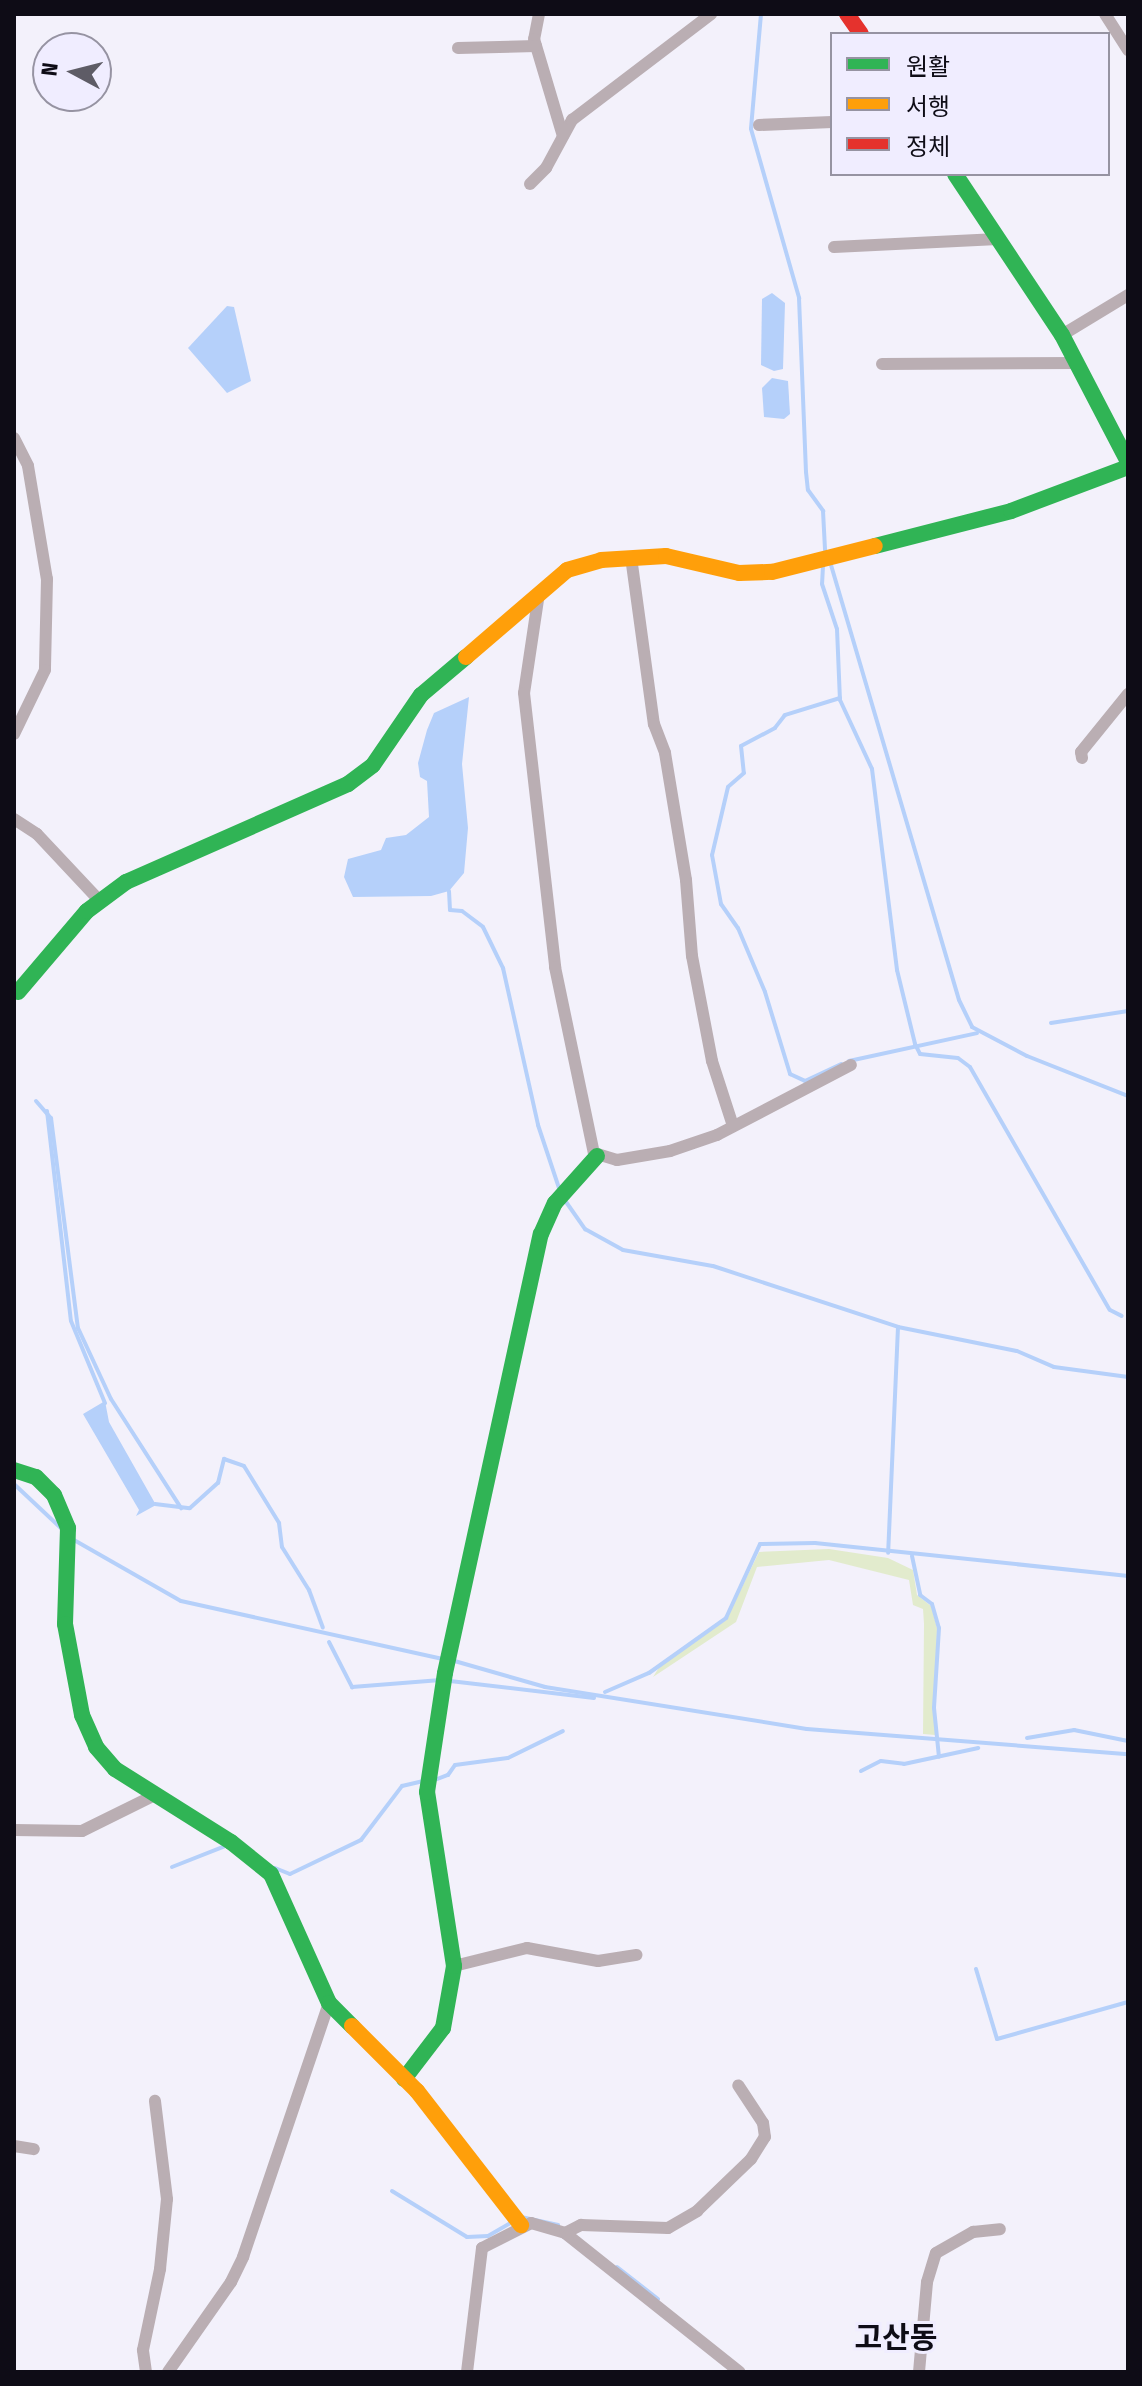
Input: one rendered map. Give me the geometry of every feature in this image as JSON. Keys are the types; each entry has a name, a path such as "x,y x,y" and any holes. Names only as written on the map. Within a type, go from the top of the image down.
{"street":[{"path":"539,14 536,46 563,136"},
{"path":"530,184 572,120 711,14"},
{"path":"847,14 860,32"},
{"path":"1105,14 1128,50"},
{"path":"458,48 536,46"},
{"path":"759,125 830,122"},
{"path":"18,992 100,901 126,882 348,784 373,765 421,695 567,570 631,557 666,556 739,573 772,572 1011,511 1128,465 1062,335 956,176"},
{"path":"834,247 998,239"},
{"path":"1062,335 1128,295"},
{"path":"882,364 1078,363"},
{"path":"14,438 28,466 47,579 45,670 14,734"},
{"path":"631,557 654,724 665,753 686,880 692,956 712,1061 733,1126"},
{"path":"539,593 524,693 532,771 555,967 590,1144 597,1156 617,1160 670,1151 733,1126 851,1065"},
{"path":"1082,758 1081,752 1128,694"},
{"path":"14,819 52,848 100,901"},
{"path":"404,2079 443,2028 454,1966 427,1792 433,1731 541,1234 555,1203 597,1156"},
{"path":"14,1470 36,1477 54,1495 68,1528 65,1624 82,1715 96,1747 115,1769 271,1874 329,2003 404,2079 521,2225"},
{"path":"14,1830 82,1831 155,1795"},
{"path":"454,1966 527,1948 598,1961 637,1955"},
{"path":"168,2372 243,2257 329,2003"},
{"path":"565,2233 581,2225 660,2230 697,2211 751,2159 765,2137 763,2123 738,2085"},
{"path":"146,2372 143,2350 160,2269 167,2199 155,2101"},
{"path":"14,2146 34,2149"},
{"path":"467,2372 482,2248 521,2225 531,2223 565,2233 740,2372"},
{"path":"919,2372 927,2282 936,2253 973,2232 1000,2229"}],"green space":[{"path":"829,1549 888,1558 913,1570 917,1595 931,1606 937,1628 935,1735 923,1734 923,1609 913,1605 909,1580 829,1560 757,1567 736,1622 653,1677 660,1666 726,1620 759,1552"}],"water":[{"path":"772,293 785,303 783,369 774,371 761,365 762,299"},
{"path":"227,306 234,307 251,381 227,393 188,348"},
{"path":"772,378 788,381 790,414 784,419 764,417 762,388"},
{"path":"469,697 462,764 468,828 464,873 449,891 431,896 353,897 344,877 348,859 381,850 386,838 406,835 429,817 427,781 420,777 418,763 427,730 434,713"},
{"path":"105,1401 109,1422 156,1505 136,1516 139,1510 83,1414"}],"waterway":[{"path":"761,14 751,129 799,298 806,472 808,490 823,511 825,550"},
{"path":"831,565 959,1000 972,1027 1027,1056 1128,1096"},
{"path":"823,566 822,584 837,629 840,700 872,769 897,970 915,1044 920,1054 958,1058 970,1067 1110,1310 1122,1316"},
{"path":"840,698 785,715 775,728 741,746 744,773 728,787 712,855 721,904 738,928 765,992 790,1074 805,1081 841,1064"},
{"path":"449,891 450,910 462,911 483,927 503,968 538,1125 560,1191"},
{"path":"1051,1023 1128,1011"},
{"path":"849,1061 977,1033"},
{"path":"36,1101 51,1118 78,1328 111,1399 181,1508"},
{"path":"47,1111 71,1321 105,1403"},
{"path":"564,1199 585,1229 623,1250 713,1266 898,1327 888,1553"},
{"path":"898,1327 1017,1351 1054,1367 1128,1377"},
{"path":"155,1504 190,1508 218,1483 224,1459 244,1466 279,1523 282,1547 309,1590 323,1628"},
{"path":"14,1484 62,1529"},
{"path":"74,1540 181,1601 442,1659"},
{"path":"605,1692 649,1673 726,1618 760,1544 815,1543 1128,1576"},
{"path":"912,1556 920,1595 932,1604 939,1628 934,1708 939,1757"},
{"path":"329,1642 352,1687 441,1680"},
{"path":"451,1660 545,1687 807,1729 1128,1754"},
{"path":"450,1681 594,1698"},
{"path":"1027,1738 1074,1730 1128,1741"},
{"path":"432,1781 448,1775 455,1765 508,1758 563,1731"},
{"path":"861,1771 881,1761 904,1764 978,1748"},
{"path":"275,1868 290,1874 361,1840 402,1786 423,1781"},
{"path":"172,1867 225,1846"},
{"path":"976,1969 997,2039 1128,2002"},
{"path":"392,2191 467,2237 488,2236 514,2221"},
{"path":"521,2217 558,2225"},
{"path":"617,2267 658,2299"}],"traffic: fast":[{"path":"956,176 1062,335 1128,462"},
{"path":"875,546 1011,511 1128,467"},
{"path":"18,992 87,911 126,882 348,784 373,765 421,695 466,657"},
{"path":"404,2079 443,2028 454,1966 427,1792 445,1673 541,1234 555,1203 597,1156"},
{"path":"14,1470 36,1477 54,1495 68,1528 65,1624 82,1715 96,1747 115,1769 231,1842 271,1874 329,2003 352,2026"}],"traffic: slow":[{"path":"466,657 567,570 601,560 666,556 739,573 772,572 875,546"},
{"path":"352,2026 417,2091 521,2225"}],"traffic: jam":[{"path":"847,14 860,32"}],"district":[{"name":"고산동","path":"896,2338"}]}
